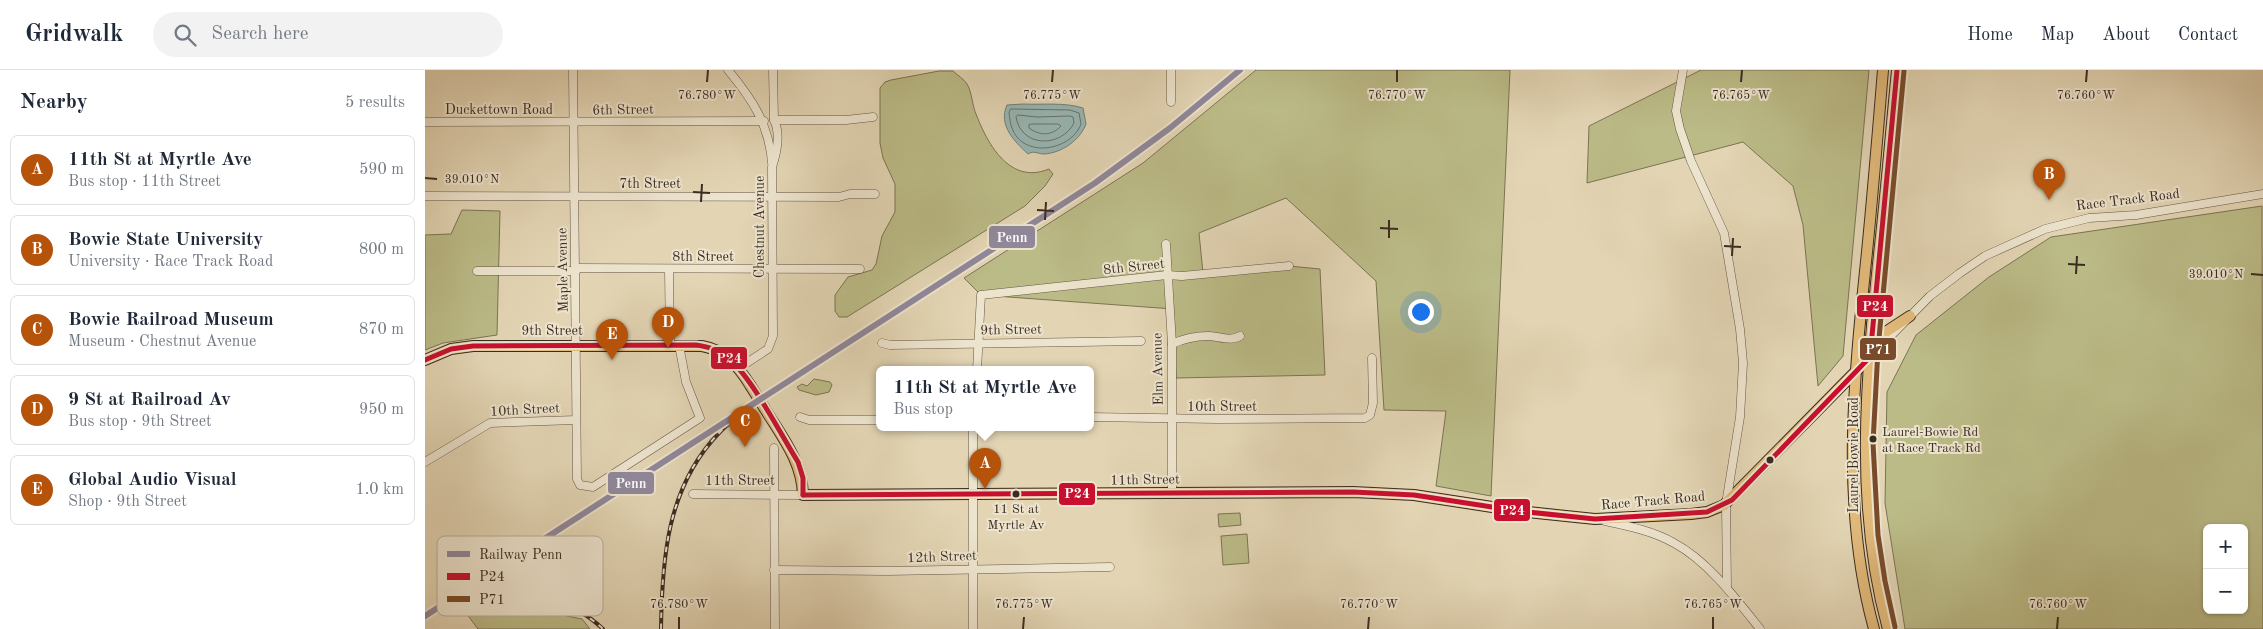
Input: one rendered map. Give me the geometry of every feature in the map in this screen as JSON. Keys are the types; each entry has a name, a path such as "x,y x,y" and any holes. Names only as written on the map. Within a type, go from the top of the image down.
{"main road":[{"name":"Laurel Bowie Road","path":"1874,629 1862,576 1854,518 1855,402 1856,371 1883,70"},
{"name":"Laurel Bowie Road","path":"1888,629 1875,576 1867,512 1865,440 1872,324 1897,70"},
{"path":"1872,324 1877,331 1884,333 1909,316"},
{"name":"9th Street","path":"425,360 451,349 473,346 675,345 702,346 714,349 739,368 798,462 803,478 803,495"},
{"name":"Race Track Road","path":"1595,519 1707,512 1726,504 1870,357"},
{"path":"1831,397 1840,394 1847,395 1855,402"},
{"name":"11th Street","path":"803,495 1381,493 1595,519"}],"street":[{"name":"Maple Avenue","path":"573,70 577,483 585,487 593,487 700,418 686,382 675,345"},
{"path":"728,70 750,98 764,121 770,143 772,167"},
{"name":"Chestnut Avenue","path":"739,368 768,349 773,339 772,167 777,152 777,126 774,120 773,70"},
{"path":"1171,70 1171,102"},
{"path":"1683,70 1676,111 1691,161 1724,233 1740,329 1743,363 1740,417 1726,504 1725,586"},
{"path":"774,120 846,120 873,116"},
{"name":"6th Street","path":"573,123 764,121"},
{"name":"Duckettown Road","path":"425,122 573,123"},
{"name":"7th Street","path":"425,196 839,197 850,194 875,194"},
{"name":"Race Track Road","path":"1870,357 1909,316 1942,287 1985,256 2045,229 2089,218 2136,215 2263,194"},
{"name":"Elm Avenue","path":"1166,244 1171,344 1172,493"},
{"name":"8th Street","path":"979,344 981,295 1167,275 1182,276 1289,266"},
{"path":"669,270 675,345"},
{"name":"8th Street","path":"477,271 860,270"},
{"path":"1171,344 1192,337 1210,336 1235,339 1240,336"},
{"name":"9th Street","path":"882,343 890,345 1141,342"},
{"path":"977,366 979,344"},
{"name":"10th Street","path":"1094,417 1354,419 1370,414 1373,403 1372,358"},
{"path":"800,417 809,420 876,420"},
{"name":"10th Street","path":"425,462 490,423 576,420"},
{"path":"973,431 973,629"},
{"path":"774,448 773,570 775,629"},
{"name":"11th Street","path":"693,494 803,495"},
{"path":"1595,519 1653,534 1674,543 1690,553 1725,586 1761,629"},
{"name":"12th Street","path":"773,570 887,571 1110,567"}],"green space":[{"path":"1256,70 1510,70 1491,496 1436,486 1446,411 1384,410 1376,281 1286,198 1199,233 1203,273 1289,266 1320,269 1325,375 1176,378 1173,309 981,295 964,278 1143,163"},
{"path":"1701,70 1869,70 1843,356 1818,386 1803,225 1793,186 1743,142 1587,183 1589,126"},
{"path":"939,71 953,71 966,82 981,126 1002,159 1012,167 1023,172 1035,173 1049,169 1053,174 1045,186 1025,206 847,317 839,317 835,311 835,295 848,277 872,270 876,264 882,236 895,212 895,184 883,158 880,143 880,88 885,82 891,80"},
{"path":"2262,206 2263,629 1905,629 1885,503 1887,392 1916,335 1989,277 2051,237"},
{"path":"462,210 500,211 497,335 443,343 425,350 425,235 451,234"},
{"path":"814,379 830,382 832,385 829,392 816,395 799,390 797,387 802,384 807,386"},
{"path":"1240,513 1241,525 1219,527 1218,514"},
{"path":"1247,534 1249,563 1223,565 1221,536"},
{"path":"468,616 567,616 582,619 590,629 478,629"}],"water":[{"path":"1061,104 1083,108 1086,124 1075,140 1064,148 1051,153 1032,152 1028,154 1009,132 1005,119 1007,105"}],"railway":[{"path":"661,629 666,550 678,500 688,476 702,454 719,433 738,416 774,390"},
{"path":"425,617 437,611"},
{"path":"587,616 603,629"}],"rail line":[{"name":"Penn","path":"549,536 1095,183 1170,128 1240,70"},
{"name":"Penn","path":"425,616 437,608"}],"transit line":[{"name":"P24","path":"803,495 1353,492 1414,495 1518,511 1595,519 1707,512 1732,500 1870,357 1897,70"},
{"name":"P71","path":"1895,627 1878,535 1873,443 1878,349 1904,71"},
{"name":"P24","path":"425,360 451,349 473,346 696,345 719,351 730,359 752,385 798,462 803,478 803,495"}],"place":[{"name":"Bowie State University","path":"2049,200"},
{"name":"9 St at Railroad Av","path":"668,348"},
{"name":"Global Audio Visual","path":"612,360"},
{"name":"Laurel-Bowie Rd at Race Track Rd","path":"1873,439"},
{"name":"Bowie Railroad Museum","path":"745,447"},
{"name":"11th St at Myrtle Ave","path":"985,489"},
{"name":"11 St at Myrtle Av","path":"1016,494"}]}
